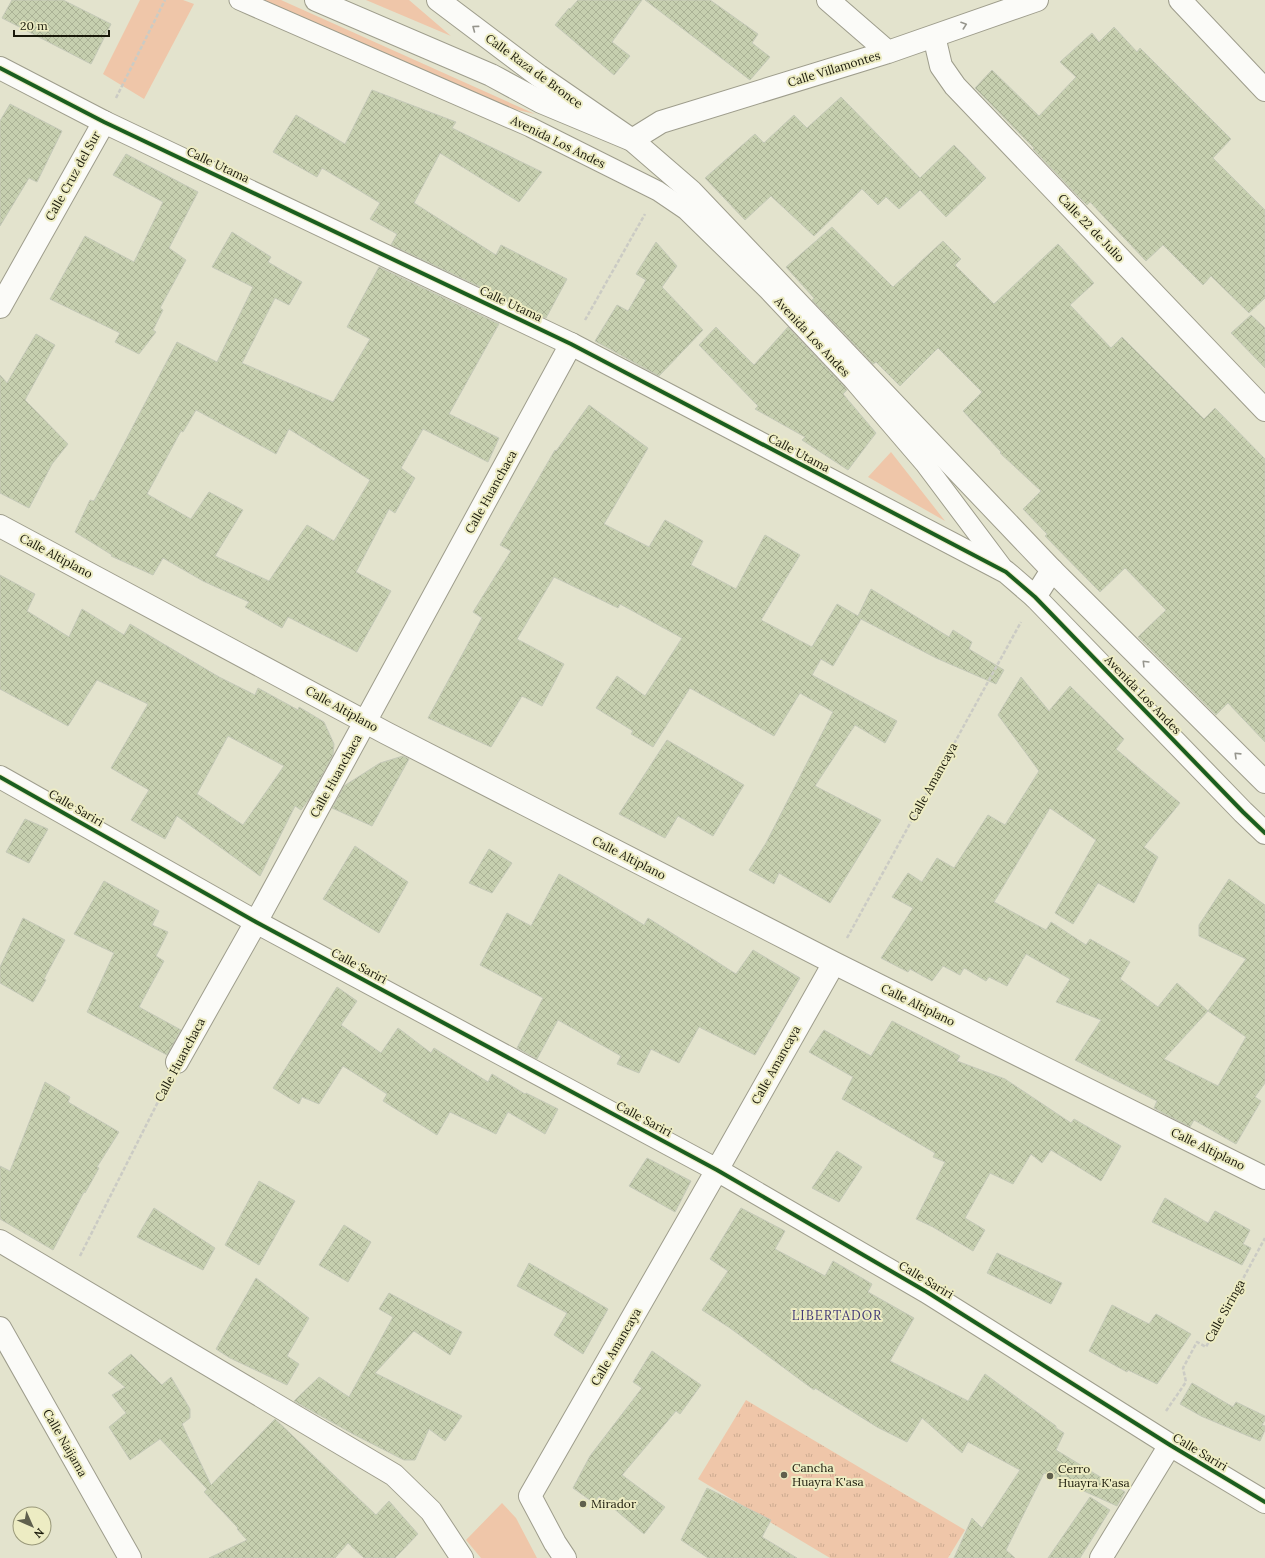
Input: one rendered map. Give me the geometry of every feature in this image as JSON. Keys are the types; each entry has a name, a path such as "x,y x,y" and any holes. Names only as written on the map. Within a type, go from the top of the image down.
{"street":[{"name":"Avenida Los Andes","path":"316,0 492,75 541,102 632,140 692,191 1052,570 1265,782"},
{"name":"Calle Raza de Bronce","path":"438,0 539,76 632,140"},
{"path":"828,0 888,52"},
{"name":"Calle Villamontes","path":"632,140 661,122 888,52 1037,0"},
{"path":"1180,0 1265,90"},
{"name":"Calle 22 de Julio","path":"934,36 941,66 955,86 1265,410"},
{"name":"Calle Utama","path":"0,68 104,122 571,344 1006,572"},
{"name":"Calle Cruz del Sur","path":"0,307 104,122"},
{"name":"Calle Huanchaca","path":"177,1062 366,722 571,344"},
{"name":"Calle Altiplano","path":"0,526 366,722 834,963 1265,1178"},
{"path":"1035,597 1052,570"},
{"name":"Avenida Los Andes","path":"1006,572 1035,597 1242,812 1265,833"},
{"name":"Calle Sariri","path":"0,777 256,922 717,1170 927,1292 1170,1445 1265,1502"},
{"name":"Calle Amancaya","path":"565,1558 555,1543 530,1496 834,963"},
{"path":"0,1241 394,1475 431,1511 462,1558"},
{"name":"Calle Naijama","path":"0,1328 130,1558"},
{"path":"1101,1558 1170,1445"}],"lane":[{"name":"Avenida Los Andes","path":"239,0 530,127 658,191 686,210 762,284 853,380 925,464 1006,572"}],"path":[{"path":"571,344 658,191"}],"green space":[{"path":"140,0 183,0 194,4 144,99 103,74"},
{"path":"254,0 281,0 535,114 500,106"},
{"path":"366,0 409,0 451,36"},
{"path":"891,452 945,521 868,477"},
{"path":"746,1400 965,1530 948,1558 830,1558 698,1479"},
{"path":"502,1503 516,1518 537,1558 481,1558 466,1540"}],"building":[{"path":"12,0 63,0 111,24 91,64 2,18"},
{"path":"578,0 642,0 612,42 630,56 614,75 555,25 569,8 570,9"},
{"path":"645,0 710,0 758,34 752,43 770,57 750,80"},
{"path":"1114,27 1137,52 1140,48 1231,139 1213,158 1265,210 1265,298 1249,313 1211,276 1203,285 1163,245 1146,261 1090,202 1087,205 1076,194 1033,149 1034,148 975,88 992,70 1039,116 1076,77 1060,62 1092,33 1099,42"},
{"path":"372,90 456,122 452,128 542,172 519,202 440,153 414,203 496,255 501,245 567,279 546,318 391,245 397,234 370,219 380,203 322,168 317,177 273,152 296,115 345,144"},
{"path":"841,97 920,178 954,145 986,178 946,217 920,190 899,209 886,197 878,205 862,189 814,236 771,196 745,220 705,178 755,134 764,143 794,115 807,128"},
{"path":"10,104 62,131 37,182 29,178 0,226 0,121"},
{"path":"126,154 198,192 169,248 186,260 160,308 163,310 153,330 156,332 139,354 115,342 120,333 50,299 85,236 134,262 163,202 113,175"},
{"path":"832,227 893,287 943,241 961,259 955,265 994,304 1058,244 1094,283 1070,305 1111,348 1122,337 1204,419 1215,408 1265,459 1265,742 1228,703 1216,715 1138,637 1166,610 1125,568 1100,592 1045,536 1047,534 1023,509 1041,491 1000,453 1001,452 963,411 982,392 938,348 900,386 876,362 873,364 812,300 814,298 786,267"},
{"path":"232,232 271,257 268,262 302,282 289,305 275,298 242,363 333,402 370,339 347,327 379,267 499,324 449,414 499,438 488,462 423,429 401,468 415,478 395,513 389,509 356,572 391,591 357,652 288,617 282,628 245,607 249,602 203,581 163,558 153,575 111,556 112,555 75,532 90,500 94,501 177,342 217,362 253,287 212,267","holes":["196,410 276,454 289,429 370,480 334,541 307,525 269,581 215,556 243,510 209,492 191,519 147,494 181,431 183,432"]},
{"path":"656,242 677,266 662,287 703,330 659,376 595,341 617,305 628,311 646,280 636,274"},
{"path":"1251,315 1265,328 1265,368 1231,333"},
{"path":"716,327 754,365 788,327 845,387 847,390 843,394 876,433 848,470 802,440 805,437 755,409 758,406 699,345"},
{"path":"36,334 55,345 25,400 68,444 52,464 29,508 0,493 0,375 7,383"},
{"path":"589,405 648,448 604,524 649,547 665,520 703,541 691,565 736,589 765,535 800,555 761,620 812,647 837,604 858,616 871,589 949,637 953,630 972,642 969,649 1004,670 996,684 936,658 861,619 833,666 821,659 812,675 897,721 885,743 855,725 815,786 881,820 830,903 779,873 774,884 749,870 766,843 833,712 800,693 774,736 690,688 653,747 631,734 633,731 596,708 617,676 645,696 682,638 620,604 618,608 554,577 517,639 564,664 542,706 522,696 491,747 428,718 482,618 473,612 511,551 500,545 555,450 556,451"},
{"path":"0,575 35,594 27,611 69,637 82,609 124,635 130,624 219,677 255,695 258,688 298,710 299,707 324,722 334,744 333,755 310,798 301,810 295,806 260,876 177,816 165,839 131,820 149,790 111,768 148,704 97,680 68,726 0,689","holes":["228,736 284,766 243,825 197,794"]},
{"path":"1021,677 1049,711 1070,686 1124,739 1116,749 1180,803 1144,847 1158,857 1134,903 1098,883 1073,924 1055,913 1096,840 1050,808 994,902 1046,930 1051,922 1086,945 1090,939 1130,962 1120,979 1158,1007 1177,983 1208,1011 1246,959 1199,936 1199,925 1229,879 1265,905 1265,1083 1255,1097 1261,1101 1236,1144 1194,1120 1190,1127 1163,1113 1154,1108 1157,1101 1075,1060 1101,1020 1056,1002 1070,979 1026,954 1007,986 989,977 986,981 964,968 960,975 943,966 932,981 910,969 908,972 881,958 913,908 892,897 908,873 922,882 937,858 954,868 988,815 1005,825 1039,771 998,715","holes":["1208,1011 1246,1037 1218,1086 1164,1059"]},
{"path":"667,740 744,785 713,836 678,816 665,838 619,814"},
{"path":"403,756 409,759 372,826 332,808 344,786 380,763"},
{"path":"25,819 48,829 29,863 6,852"},
{"path":"355,846 408,882 379,933 323,899"},
{"path":"489,849 512,863 492,893 469,883"},
{"path":"559,874 644,925 648,918 736,974 753,950 800,978 755,1055 699,1027 679,1063 651,1049 639,1073 617,1064 621,1056 558,1020 537,1059 517,1048 543,998 480,965 507,913 531,926"},
{"path":"104,881 159,911 152,925 168,932 156,956 164,961 139,1007 181,1030 167,1055 87,1012 114,953 74,934"},
{"path":"23,918 65,940 44,979 46,980 33,1002 0,983 0,967"},
{"path":"337,987 357,1001 341,1025 381,1053 398,1028 431,1053 434,1048 488,1082 492,1074 525,1094 526,1093 558,1109 545,1134 508,1112 496,1134 450,1112 437,1135 383,1101 387,1094 343,1066 319,1104 302,1097 299,1104 273,1088"},
{"path":"892,1021 960,1056 957,1061 1005,1079 1071,1123 1074,1119 1121,1146 1101,1181 1051,1150 1042,1163 1031,1154 1013,1184 990,1173 965,1218 985,1230 973,1251 933,1227 916,1219 945,1162 933,1157 935,1153 842,1099 853,1077 809,1052 824,1030 871,1056"},
{"path":"45,1082 70,1097 68,1102 119,1132 97,1167 99,1168 85,1193 84,1192 53,1250 0,1219 0,1166 10,1171"},
{"path":"837,1151 862,1167 839,1202 812,1188"},
{"path":"647,1158 691,1181 675,1212 629,1186"},
{"path":"259,1181 295,1201 259,1265 225,1245"},
{"path":"1165,1198 1208,1223 1215,1211 1250,1230 1243,1244 1251,1248 1242,1265 1152,1222"},
{"path":"154,1208 215,1248 203,1270 137,1237"},
{"path":"741,1208 785,1231 775,1249 825,1276 833,1261 872,1284 868,1292 914,1318 890,1361 968,1401 985,1374 1064,1433 1056,1450 1125,1492 1117,1506 1044,1473 1006,1550 1015,1558 954,1558 972,1518 982,1528 1020,1470 968,1442 962,1453 922,1418 907,1442 877,1427 815,1388 814,1390 730,1328 702,1310 728,1271 710,1259"},
{"path":"344,1225 371,1242 348,1282 319,1265"},
{"path":"997,1253 1062,1283 1051,1304 987,1273"},
{"path":"529,1263 608,1309 583,1354 554,1335 567,1313 517,1286"},
{"path":"256,1278 309,1318 287,1356 299,1364 287,1385 230,1358 216,1349"},
{"path":"389,1293 462,1332 450,1355 414,1331 375,1373 462,1416 445,1441 429,1429 415,1460 404,1460 294,1401 319,1377 349,1397 393,1317 379,1309"},
{"path":"1112,1305 1149,1324 1156,1314 1191,1334 1157,1384 1128,1370 1127,1372 1089,1351"},
{"path":"652,1351 701,1385 680,1414 676,1411 622,1475 665,1507 644,1534 599,1496 594,1503 573,1488 590,1456 642,1388 633,1382"},
{"path":"131,1354 162,1385 171,1377 190,1409 190,1418 182,1424 211,1485 275,1419 376,1515 389,1501 418,1534 395,1558 364,1558 348,1543 335,1558 209,1558 247,1540 237,1529 238,1528 204,1492 207,1489 160,1439 130,1460 109,1427 126,1413 112,1395 125,1387 108,1373"},
{"path":"1192,1383 1233,1407 1236,1402 1265,1416 1265,1420 1262,1425 1265,1426 1265,1430 1260,1441 1201,1416 1180,1404"},
{"path":"707,1488 771,1520 762,1537 797,1558 708,1558 681,1540"},
{"path":"1090,1497 1110,1510 1080,1558 1048,1558"}],"cycle path":[{"path":"0,68 104,122 571,344 1006,572 1035,597 1265,833"},
{"path":"0,777 256,922 717,1170 927,1292 1170,1445 1265,1502"}],"place":[{"name":"Cancha Huayra K'asa","path":"784,1475"},
{"name":"Cerro Huayra K'asa","path":"1050,1476"},
{"name":"Mirador","path":"583,1504"}],"district":[{"name":"LIBERTADOR","path":"837,1315"}]}
